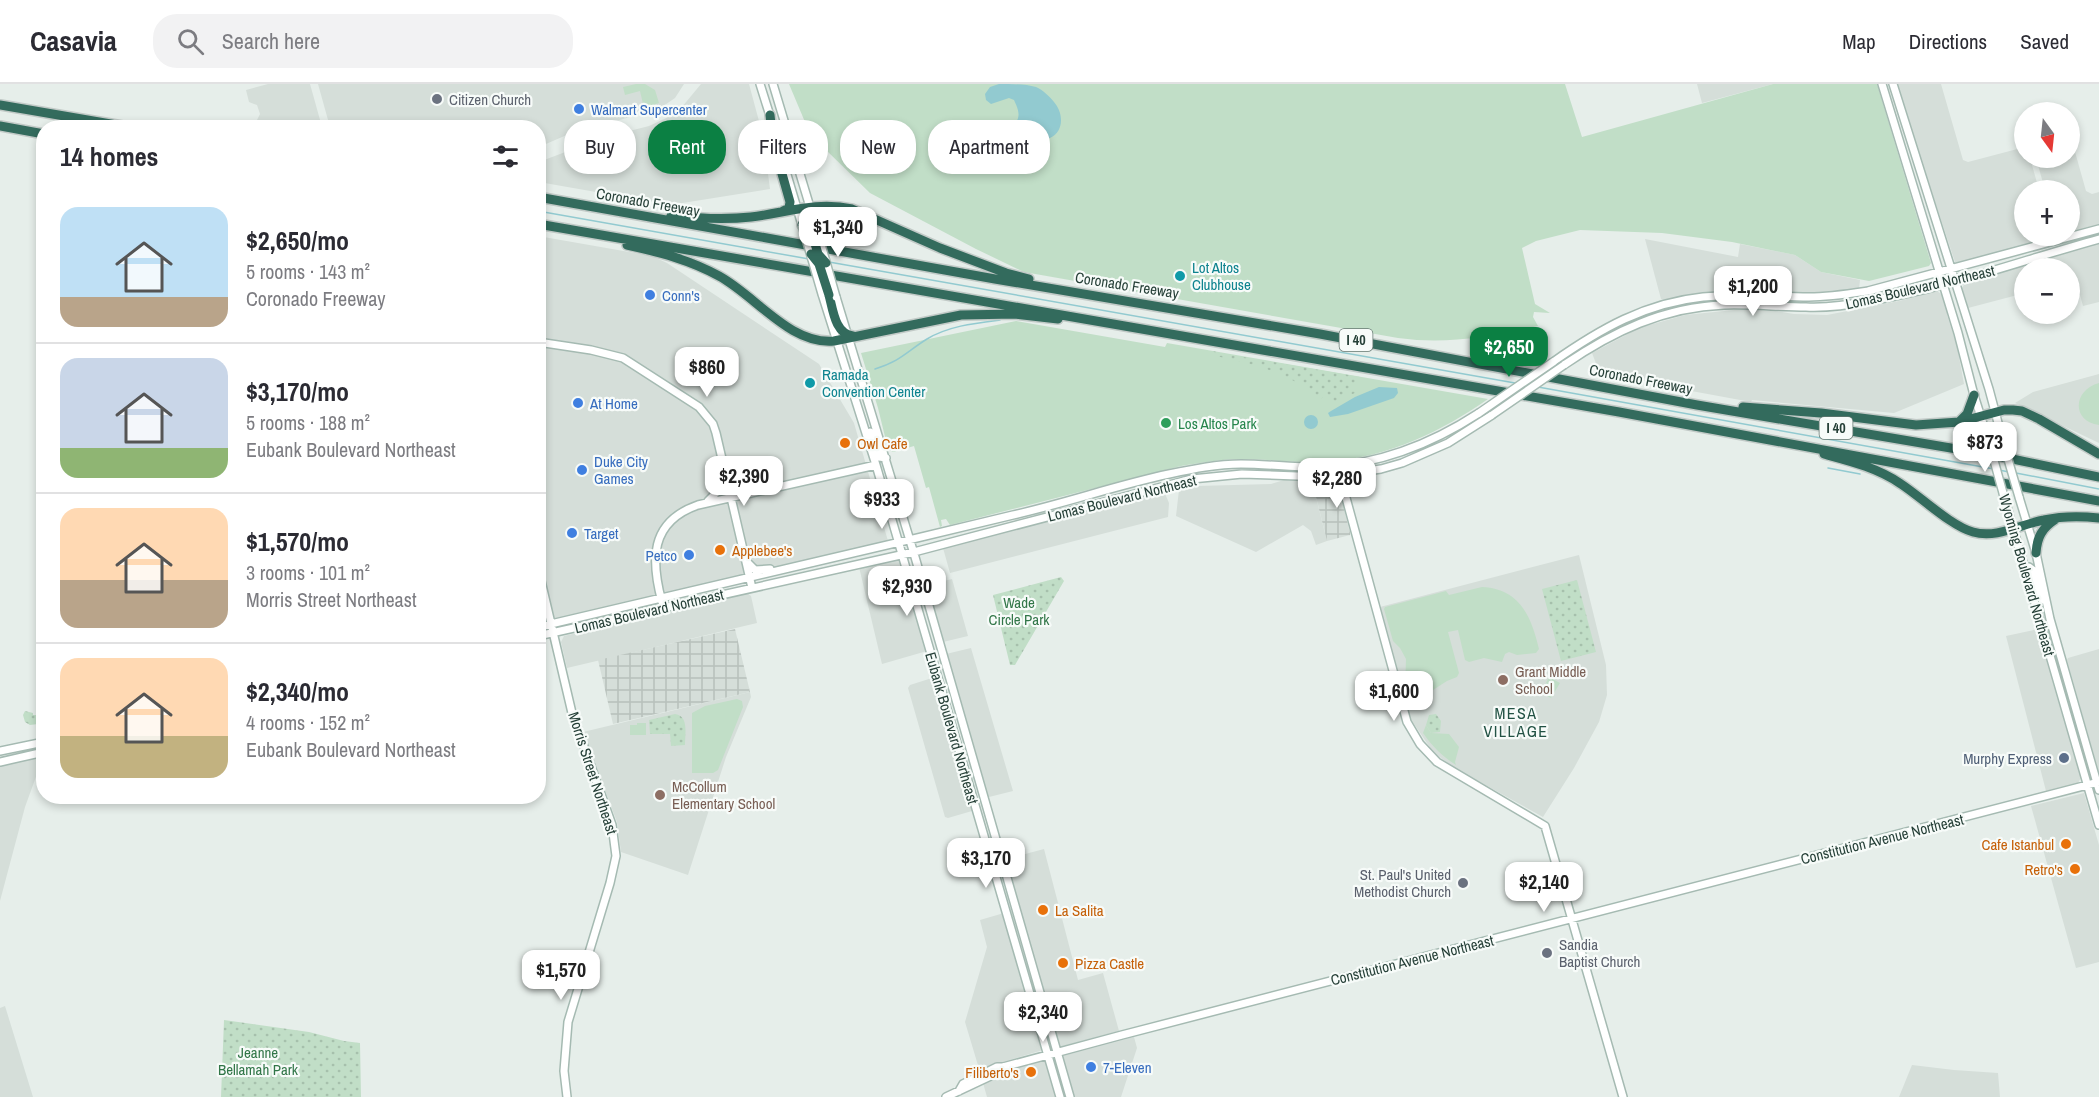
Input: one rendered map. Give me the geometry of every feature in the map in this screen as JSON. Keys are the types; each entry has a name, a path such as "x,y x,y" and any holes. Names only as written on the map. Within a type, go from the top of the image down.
{"highway":[{"path":"0,103 88,120"},
{"path":"770,115 774,142 790,202 789,207 780,212"},
{"path":"0,126 36,133"},
{"name":"Coronado Freeway","path":"546,198 995,279 1137,302 1697,405 1998,456 2099,477"},
{"path":"566,202 701,218 807,212 833,203 1006,273 1137,302"},
{"path":"807,212 817,251 826,263"},
{"name":"I 40","path":"546,225 1752,435 2099,501"},
{"path":"558,227 585,236 667,254 698,266 736,287 789,329 811,338 842,337 927,321 982,314 1015,314 1127,326"},
{"path":"811,254 819,264 842,337"},
{"path":"1959,422 1967,414 1974,395"},
{"path":"1697,405 1821,413 1916,425 1959,422 2004,410 2022,411 2099,454"},
{"path":"1752,435 1848,460 1881,473 1899,482 1957,524 1972,532 1986,534 2058,518 2099,518"},
{"path":"2036,553 2038,536 2058,518"}],"main road":[{"path":"760,84 807,212"},
{"path":"773,84 807,212 811,254"},
{"name":"Wyoming Boulevard Northeast","path":"1882,84 1940,273 2099,825"},
{"name":"Wyoming Boulevard Northeast","path":"1893,84 1995,413 2036,553 2050,619 2098,784"},
{"name":"Lomas Boulevard Northeast","path":"546,625 899,543 1165,475 1215,465 1337,466 1379,459 1444,434 1619,320 1637,313 1686,300 1722,295 1837,296 1868,291 2099,229"},
{"name":"Lomas Boulevard Northeast","path":"546,634 914,552 1192,479 1242,474 1304,477 1341,475 1381,469 1428,453 1467,433 1604,338 1621,329 1656,317 1722,305 1808,308 1840,306 1943,284 2099,239"},
{"path":"826,263 829,295"},
{"name":"Eubank Boulevard Northeast","path":"842,337 859,412 1060,1097"},
{"name":"Eubank Boulevard Northeast","path":"842,337 886,458 1070,1097"},
{"path":"546,343 591,350 623,358 699,407 713,424 752,588"},
{"path":"859,412 870,431 879,457 886,458"},
{"path":"664,608 654,565 655,551 659,538 679,515 704,504 876,465"},
{"path":"1337,466 1404,714 1420,744 1437,762 1545,826 1623,1097"},
{"path":"725,473 738,487 758,491"},
{"path":"704,504 718,492 725,473"},
{"path":"1008,527 1009,520 1032,514 1041,508"},
{"path":"744,555 748,564 758,571 802,566"},
{"path":"2024,567 2033,570 2050,619"},
{"name":"Morris Street Northeast","path":"546,600 572,713 612,825 616,856 568,1022 564,1071 567,1097"},
{"path":"956,739 966,736"},
{"path":"0,751 36,744"},
{"path":"0,762 36,754"},
{"name":"Constitution Avenue Northeast","path":"946,1097 959,1090 963,1084 998,1067 2098,784"},
{"path":"1033,1004 1043,1001"}],"shaded area":[{"path":"268,84 310,84 320,120 257,120 260,114 257,105 249,102 246,90"},
{"path":"318,84 684,84 675,98 659,109 619,120 564,120 564,136 546,144 546,120 328,120"},
{"path":"701,84 749,84 759,120 738,120 738,174 768,174 770,189 670,205 546,183 546,159 564,152 564,174 636,174 636,129 648,126 648,174 726,174 726,120 662,120 677,113"},
{"path":"1697,84 1773,84 1702,103"},
{"path":"1896,84 1941,84 1963,160 1968,162 2014,150 2014,168 2033,168 2036,180 2014,180 2014,246 2022,246 1958,264 1955,262"},
{"path":"2039,168 2080,168 2086,191 2092,194 2099,192 2099,225 2080,231 2080,180 2042,180"},
{"path":"546,237 652,256 667,263 819,364 854,423 888,541 553,620 546,589"},
{"path":"1645,239 1738,257 1740,244 1795,255 1821,272 1860,280 1859,289 1811,293 1737,290 1698,293 1665,300 1661,299"},
{"path":"2099,242 2099,302 2083,306 2080,295 2080,258 2046,258"},
{"path":"2014,267 2014,296 1968,308 1962,288 1966,281"},
{"path":"1937,291 1944,296 1964,384 1894,413 1752,400 1751,402 1686,390 1683,387 1600,374 1592,353 1639,328 1685,315 1744,309 1827,315"},
{"path":"2099,374 2099,443 2015,403 2033,392"},
{"path":"1284,480 1312,481 1327,541 1316,545 1311,531 1303,525 1256,552 1176,516 1179,490 1197,486 1271,484"},
{"path":"1333,484 1340,493 1350,535 1327,541 1313,485"},
{"path":"1163,489 1169,503 1168,517 950,573 943,548"},
{"name":"Grant Middle School","path":"1579,555 1606,665 1607,695 1599,722 1574,768 1543,817 1453,767 1433,752 1408,715 1380,607"},
{"path":"895,559 901,562 927,651 882,664 859,567"},
{"path":"952,579 968,636 943,642 927,585"},
{"path":"747,593 751,596 757,623 567,668 561,642 564,636"},
{"path":"735,629 750,692 613,724 598,660"},
{"path":"2038,629 2082,776 2078,783 2046,791 2006,636"},
{"path":"971,648 1013,791 989,797 986,795 946,654"},
{"path":"2099,649 2099,773 2067,660"},
{"path":"932,678 935,680 973,809 948,818 945,817 908,688 910,685"},
{"name":"McCollum Elementary School","path":"750,692 751,697 726,757 688,875 621,852 617,822 583,732"},
{"path":"36,758 36,777 25,807 0,901 0,766"},
{"path":"2084,793 2099,845 2099,962 2076,968 2031,806"},
{"path":"1044,849 1078,980 1103,973 1119,1031 1059,1047 1007,863 1010,858"},
{"path":"1004,913 1043,1050 999,1063 980,1072 965,1022 987,947 980,920"},
{"path":"5,1006 33,1097 0,1097 0,1008"},
{"path":"1134,1037 1137,1048 1121,1097 1074,1097 1063,1056"},
{"path":"1048,1061 1058,1097 987,1097 983,1083 1021,1065"},
{"path":"1912,1065 1998,1073 2000,1097 1899,1097"}],"green space":[{"path":"645,84 655,90 659,103 644,108 640,91 625,95 623,87"},
{"path":"789,84 1565,84 1582,137 1773,84 1877,84 1931,263 1929,266 1869,281 1821,272 1795,255 1732,242 1662,233 1580,230 1536,241 1522,248 1535,304 1550,313 1534,312 1533,317 1538,326 1452,340 1398,338 1024,272 870,193 851,174 916,174 916,120 840,120 840,164 828,152 828,120 804,120"},
{"name":"Los Altos Park","path":"1016,321 1165,347 1167,343 1488,399 1433,432 1374,454 1321,462 1251,459 1210,461 1181,466 950,525 946,519 941,520 942,526 940,527 914,446 893,452 888,449 861,353"},
{"path":"1213,351 1360,377 1355,393 1331,403 1325,396 1319,400 1308,390 1283,375 1212,355"},
{"path":"2099,383 2099,425 2084,418 2079,405 2084,392"},
{"name":"Wade Circle Park","path":"1061,577 1064,581 1015,665 1010,665 993,595"},
{"path":"1577,580 1596,652 1561,661 1542,589"},
{"path":"1482,587 1506,593 1522,606 1532,626 1539,649 1536,653 1517,655 1509,652 1505,654 1502,662 1484,658 1469,662 1465,660 1458,630 1448,632 1459,673 1457,677 1433,690 1405,690 1406,659 1393,641 1385,607 1446,591 1449,595"},
{"path":"1549,677 1560,683 1551,698 1541,693"},
{"path":"737,699 742,701 743,707 718,770 713,773 692,773 692,713 705,706"},
{"path":"25,711 36,715 36,724 30,725 25,722 23,715"},
{"path":"1436,714 1441,721 1440,732 1431,733 1426,725 1429,715"},
{"path":"679,715 684,722 685,745 671,746 670,734 650,734 649,720"},
{"path":"637,723 646,723 646,735 630,735 630,725 637,725"},
{"path":"1426,725 1431,733 1449,734 1459,747 1456,765 1426,738 1423,733"},
{"name":"Jeanne Bellamah Park","path":"224,1020 309,1032 360,1043 361,1097 221,1097"}],"water":[{"path":"999,84 1018,84 1039,88 1057,106 1061,116 1058,131 1050,138 1050,120 1017,120 1014,100 1009,98 991,104 986,100 985,94 990,87"},
{"path":"1379,387 1397,388 1398,393 1394,398 1348,414 1330,417 1328,413 1331,411"},
{"path":"1308,415 1314,415 1318,422 1314,429 1308,429 1304,425 1304,419"}],"waterway":[{"path":"546,212 809,259"},
{"path":"829,262 1515,383"},
{"path":"875,369 897,359 927,339 944,331 1000,320"},
{"path":"1538,387 1994,469"},
{"path":"1828,468 1860,474"},
{"path":"1999,470 2009,472"},
{"path":"2016,473 2099,489"}],"place":[{"name":"Citizen Church","path":"437,99"},
{"name":"Walmart Supercenter","path":"579,109"},
{"name":"Lot Altos Clubhouse","path":"1180,276"},
{"name":"Conn's","path":"650,295"},
{"name":"Ramada Convention Center","path":"810,383"},
{"name":"At Home","path":"578,403"},
{"name":"Los Altos Park","path":"1166,423"},
{"name":"Owl Cafe","path":"845,443"},
{"name":"Duke City Games","path":"582,470"},
{"name":"Target","path":"572,533"},
{"name":"Applebee's","path":"720,550"},
{"name":"Petco","path":"689,555"},
{"name":"Grant Middle School","path":"1503,680"},
{"name":"Murphy Express","path":"2064,758"},
{"name":"McCollum Elementary School","path":"660,795"},
{"name":"Cafe Istanbul","path":"2066,844"},
{"name":"Retro's","path":"2075,869"},
{"name":"St. Paul's United Methodist Church","path":"1463,883"},
{"name":"La Salita","path":"1043,910"},
{"name":"Sandia Baptist Church","path":"1547,953"},
{"name":"Pizza Castle","path":"1063,963"},
{"name":"7-Eleven","path":"1091,1067"},
{"name":"Filiberto's","path":"1031,1072"}],"district":[{"name":"MESA VILLAGE","path":"1516,722"}]}
